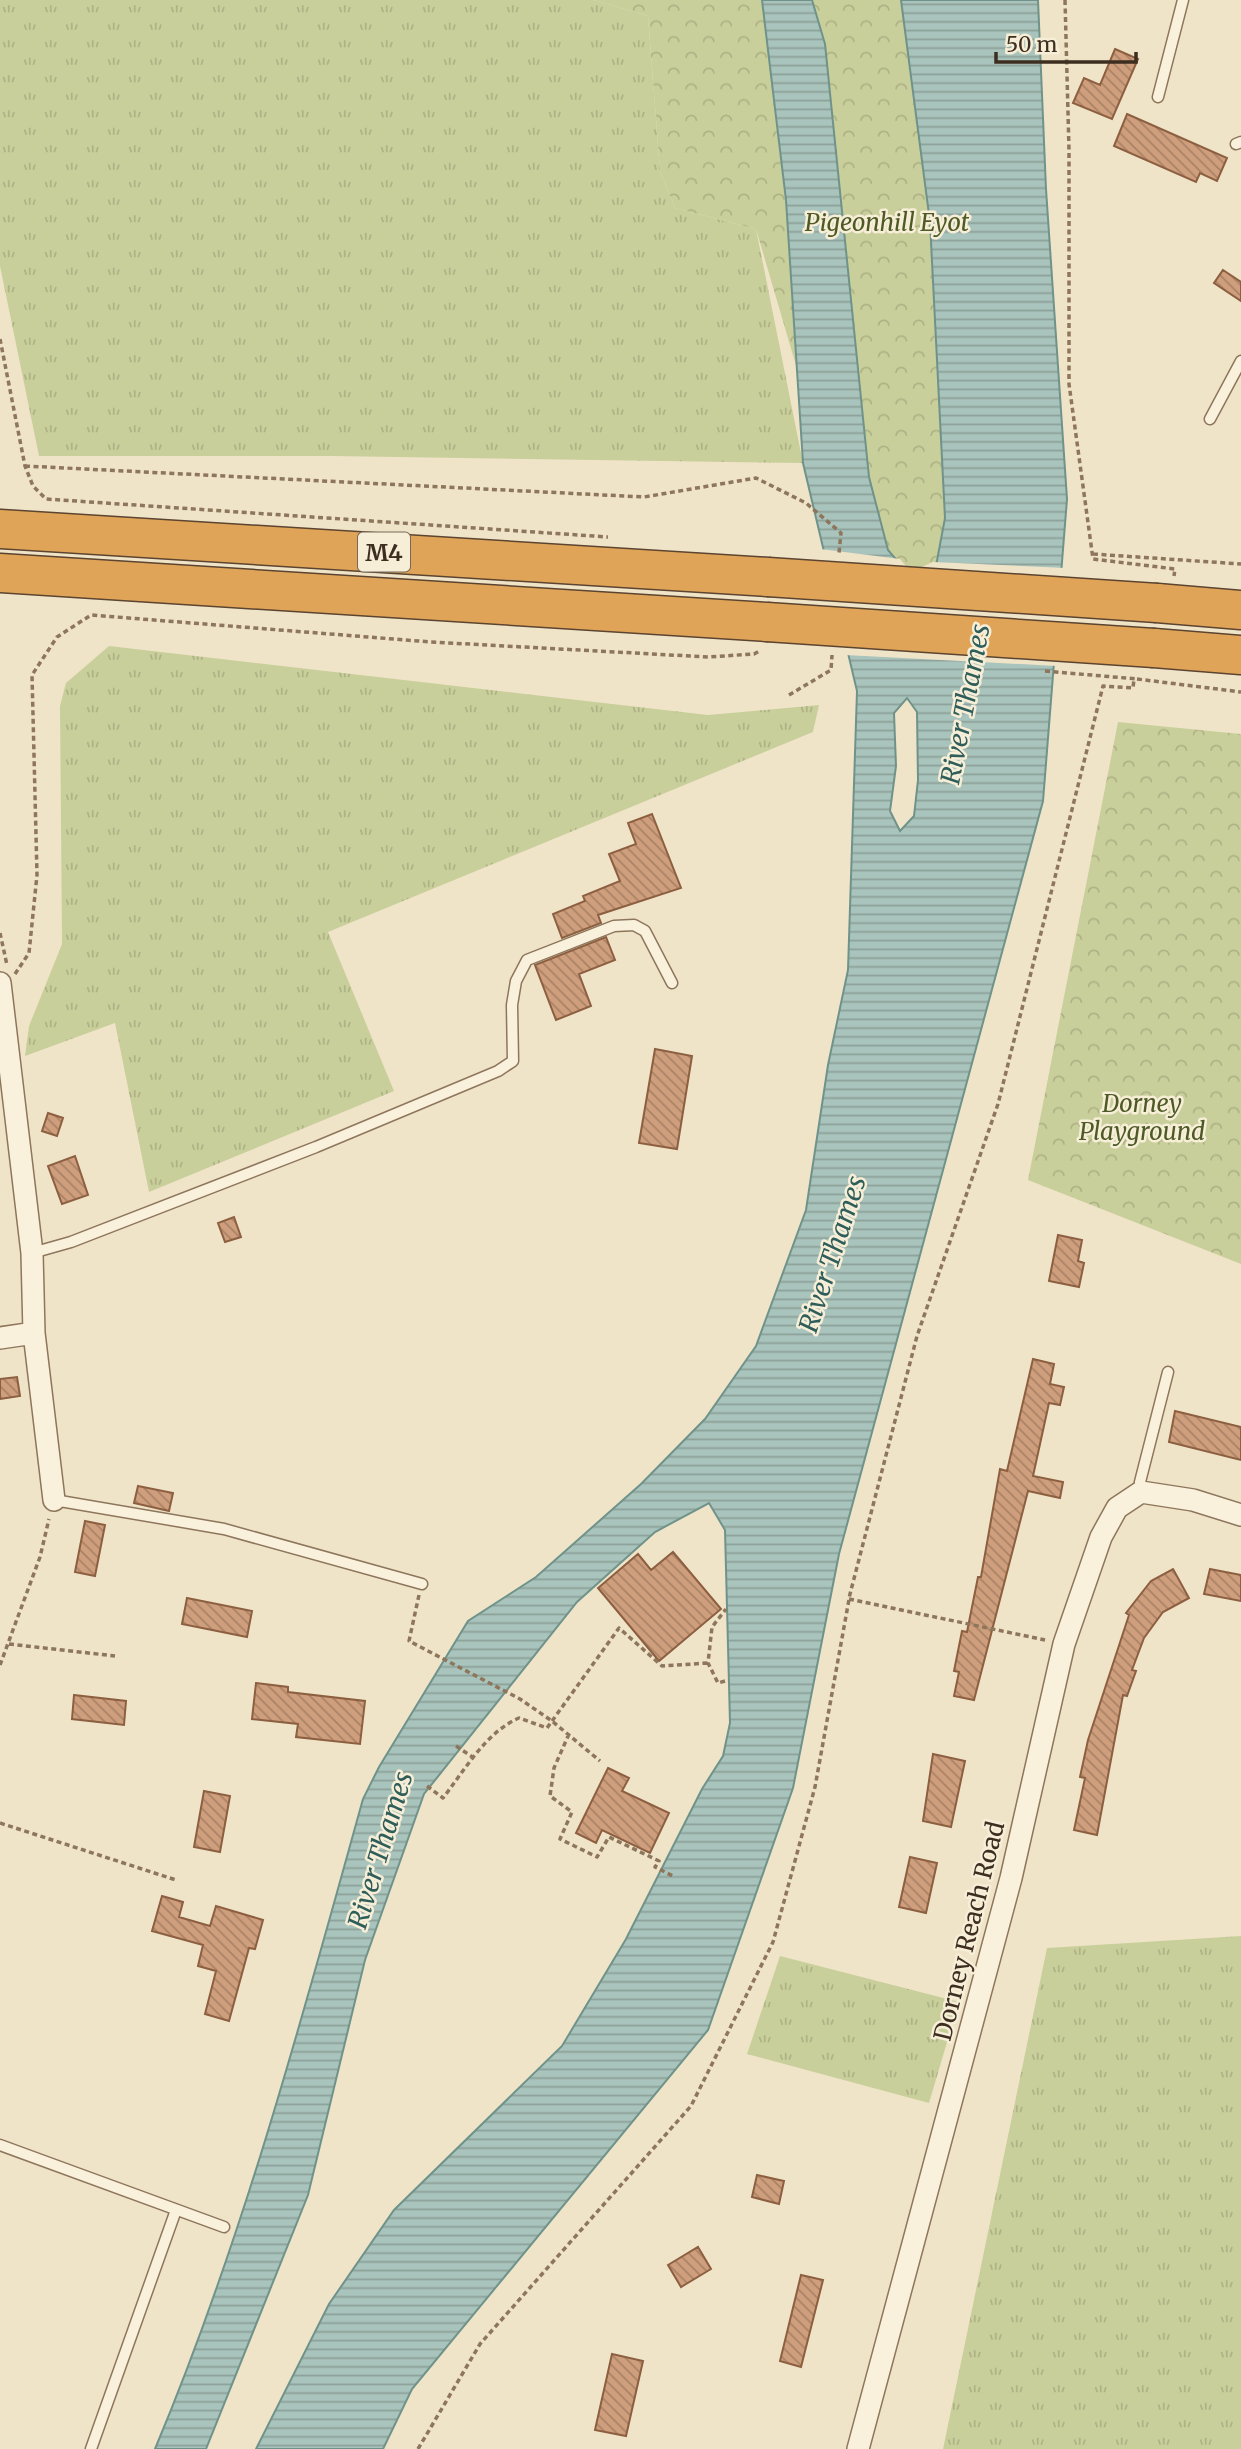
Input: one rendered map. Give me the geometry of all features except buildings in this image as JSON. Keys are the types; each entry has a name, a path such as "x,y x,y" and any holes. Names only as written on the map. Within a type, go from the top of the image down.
{"highway":[{"name":"M4","path":"0,530 768,577 1166,590 1241,610"},
{"name":"M4","path":"0,573 767,635 1142,669 1241,656"}],"street":[{"path":"0,983 32,1253 34,1333 54,1500"},
{"path":"0,1338 34,1333"},
{"path":"1141,1492 1193,1500 1241,1515"},
{"name":"Dorney Reach Road","path":"858,2449 1011,1878 1064,1644 1101,1537 1117,1508 1141,1492"}],"lane":[{"path":"1158,97 1183,0"},
{"path":"1210,419 1241,361"},
{"path":"32,1253 71,1242 303,1152 498,1070 513,1061 512,1004 516,981 527,961 614,926 634,925 645,931 672,983"},
{"path":"1141,1492 1140,1482 1168,1372"},
{"path":"54,1500 224,1529 422,1584"},
{"path":"0,2145 224,2227"},
{"path":"91,2449 176,2210"}],"path":[{"path":"1065,0 1069,150 1069,384 1092,554 1093,559 1175,569 1166,590"},
{"path":"0,339 25,466 33,486 46,499 619,537"},
{"path":"25,466 644,497 756,478 806,503 841,533 839,560"},
{"path":"1092,554 1241,564"},
{"path":"0,933 10,981 29,953 37,875 32,675 57,637 91,615 404,640 708,657 754,654 767,635"},
{"path":"789,695 831,670 833,643"},
{"path":"418,2449 480,2344 691,2106 773,1942 815,1787 849,1599 917,1336 998,1104 1103,686 1133,688 1142,669 1241,692"},
{"path":"0,1665 40,1557 54,1500"},
{"path":"422,1584 409,1641 520,1699 569,1734 600,1762"},
{"path":"849,1599 1064,1644"},
{"path":"725,1681 719,1683 708,1663 712,1628 726,1609"},
{"path":"427,1786 443,1798 506,1723 519,1718 547,1728 619,1628 662,1666 708,1663"},
{"path":"9,1644 115,1656"},
{"path":"569,1734 554,1768 550,1796 572,1812 560,1839 597,1857 609,1837 659,1861 654,1867 673,1876"},
{"path":"456,1746 474,1758"},
{"path":"0,1822 176,1880"}],"green space":[{"path":"0,0 594,0 648,16 660,171 675,208 756,229 803,463 330,456 39,456 0,266"},
{"path":"594,0 762,0 786,200 797,369 756,229 675,208 660,171 648,16"},
{"name":"Pigeonhill Eyot","path":"812,0 901,0 930,222 945,518 936,566 910,576 888,550 869,477 825,44"},
{"path":"109,646 708,715 819,705 813,732 328,932 394,1091 149,1192 115,1023 25,1056 29,1026 62,944 60,706 66,683"},
{"name":"Dorney Playground","path":"1118,722 1241,734 1241,1264 1028,1180"},
{"path":"1241,1936 1241,2449 943,2449 1047,1948"},
{"path":"780,1956 959,2002 929,2103 747,2054"}],"water":[{"name":"River Thames","path":"762,0 812,0 825,44 869,477 888,550 910,576 936,566 945,518 930,222 901,0 1038,0 1046,189 1067,499 1043,801 839,1554 793,1788 708,2030 412,2389 383,2449 256,2449 329,2304 394,2210 562,2046 626,1939 702,1789 723,1756 730,1723 725,1530 709,1503 655,1532 577,1602 424,1794 365,1960 308,2195 206,2449 155,2449 187,2370 243,2209 294,2046 363,1799 379,1767 468,1621 536,1577 641,1484 705,1419 756,1346 806,1210 828,1065 848,970 857,691 803,463 786,200","holes":["907,698 917,712 918,780 914,816 900,831 890,811 896,766 894,713"]}],"pier":[{"path":"820,549 900,559 911,572 933,562 1065,568 1057,666 845,655"}]}
